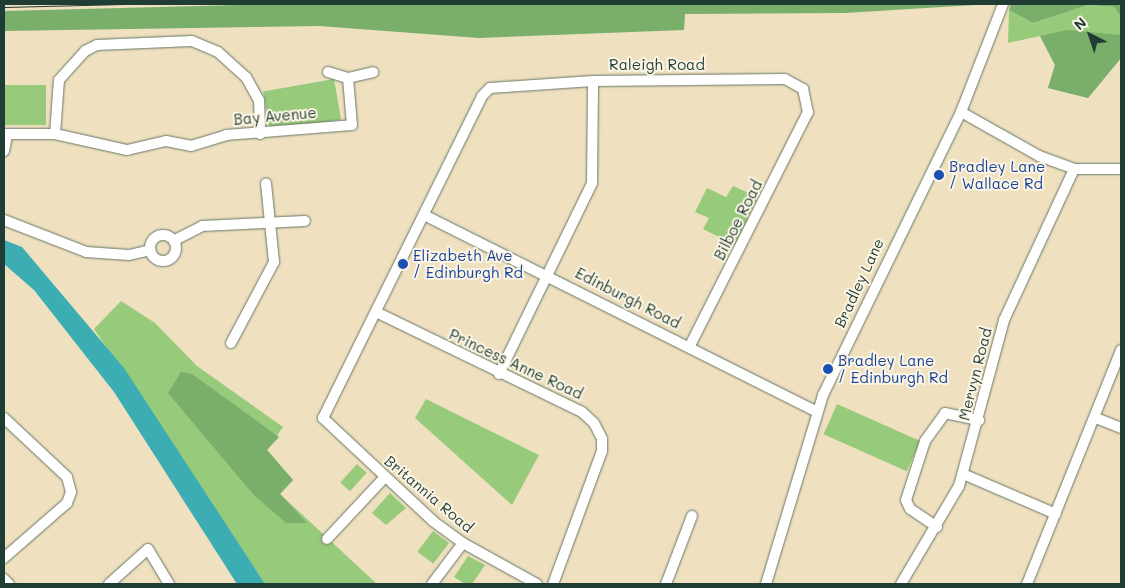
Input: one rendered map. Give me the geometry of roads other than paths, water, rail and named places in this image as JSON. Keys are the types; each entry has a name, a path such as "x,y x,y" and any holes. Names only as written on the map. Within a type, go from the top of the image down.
{"street":[{"name":"Bradley Lane","path":"766,584 817,412 960,112 1003,4"},
{"path":"55,134 58,84 85,51 97,45 192,41 218,52 246,77 259,100 260,134"},
{"path":"328,72 348,78 373,72"},
{"name":"Bay Avenue","path":"6,135 55,134 127,150 166,141 192,146 226,135 260,134 352,125 348,78"},
{"name":"Raleigh Road","path":"424,215 482,96 490,88 593,81 785,79 803,88 809,105"},
{"path":"499,374 592,183 593,81"},
{"name":"Bilboe Road","path":"690,346 809,105"},
{"path":"960,112 1039,156 1074,169 1121,169"},
{"path":"4,151 6,135"},
{"name":"Mervyn Road","path":"901,584 937,527 963,474 979,420 1004,320 1074,169"},
{"path":"231,343 274,262 268,225 266,184"},
{"path":"376,312 424,215"},
{"name":"Edinburgh Road","path":"424,215 548,274 817,412"},
{"path":"4,220 86,252 129,255 150,250"},
{"path":"175,240 202,226 268,225 305,221"},
{"path":"161,234 175,240 176,252 168,260 157,260 150,250 152,240 161,234"},
{"name":"Princess Anne Road","path":"376,312 499,374 582,412 602,439 602,451 553,584"},
{"name":"Britannia Road","path":"376,312 328,408 325,422 384,478 463,543 537,584"},
{"path":"1027,584 1096,418 1121,350"},
{"path":"937,527 910,509 906,500 925,441 946,413 979,420"},
{"path":"4,418 67,477 71,492 67,503 4,558"},
{"path":"1096,418 1121,428"},
{"path":"963,474 1056,514"},
{"path":"327,539 384,478"},
{"path":"666,584 692,516"},
{"path":"432,584 463,543"},
{"path":"109,584 148,549 169,584"},
{"path":"4,579 9,584"}],"water":[{"path":"4,240 22,247 124,368 265,584 237,584 114,392 34,290 4,264"}],"tram line":[{"path":"4,7 124,4"}],"place":[{"name":"Bradley Lane / Wallace Rd","path":"939,175"},
{"name":"Elizabeth Ave / Edinburgh Rd","path":"403,264"},
{"name":"Bradley Lane / Edinburgh Rd","path":"828,369"}]}
